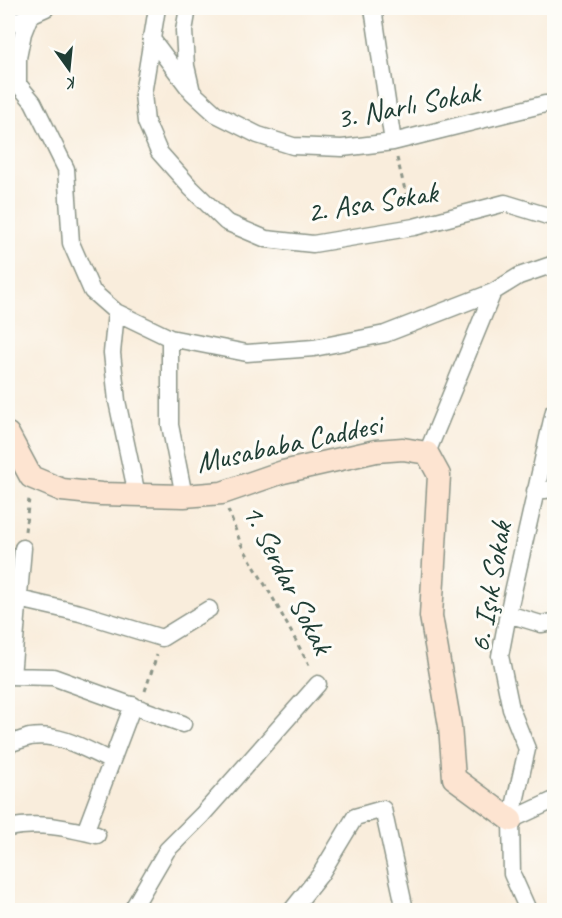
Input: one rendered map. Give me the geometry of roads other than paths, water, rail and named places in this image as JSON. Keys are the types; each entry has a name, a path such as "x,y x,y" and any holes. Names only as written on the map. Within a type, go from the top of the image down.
{"main road":[{"name":"Musababa Caddesi","path":"8,434 31,477 62,490 101,494 184,496 222,492 283,472 376,451 403,449 427,453 439,475 430,616 450,726 454,778 511,820"}],"street":[{"name":"2. Asa Sokak","path":"157,8 143,94 146,122 159,152 226,222 266,239 313,244 414,227 504,203 553,214"},
{"path":"188,8 184,31 186,66 192,92"},
{"path":"373,8 393,142"},
{"path":"8,25 37,9"},
{"path":"37,9 23,33 13,81 33,102 66,170 71,243 92,291 116,312 170,338 246,353 314,348 385,334 494,292 519,276 555,264"},
{"name":"3. Narlı Sokak","path":"151,38 192,92 216,114 258,135 293,146 342,148 393,142 545,104 555,104"},
{"path":"427,453 494,292"},
{"path":"116,312 112,353 117,401 137,495"},
{"path":"170,338 170,425 184,496"},
{"name":"6. Işık Sokak","path":"528,910 512,874 511,820 527,749 511,709 500,656 555,411"},
{"path":"536,491 555,489"},
{"path":"18,553 19,599 10,676 53,677 183,724"},
{"path":"19,599 80,613 162,638 209,609"},
{"path":"508,614 541,624 555,622"},
{"path":"132,910 167,850 202,815 318,684"},
{"path":"8,828 19,825 56,825 91,834 111,761 136,706"},
{"path":"8,744 31,737 49,737 70,742 111,761"},
{"path":"511,820 555,800"},
{"path":"292,910 320,875 355,817 384,809 405,910"}]}
